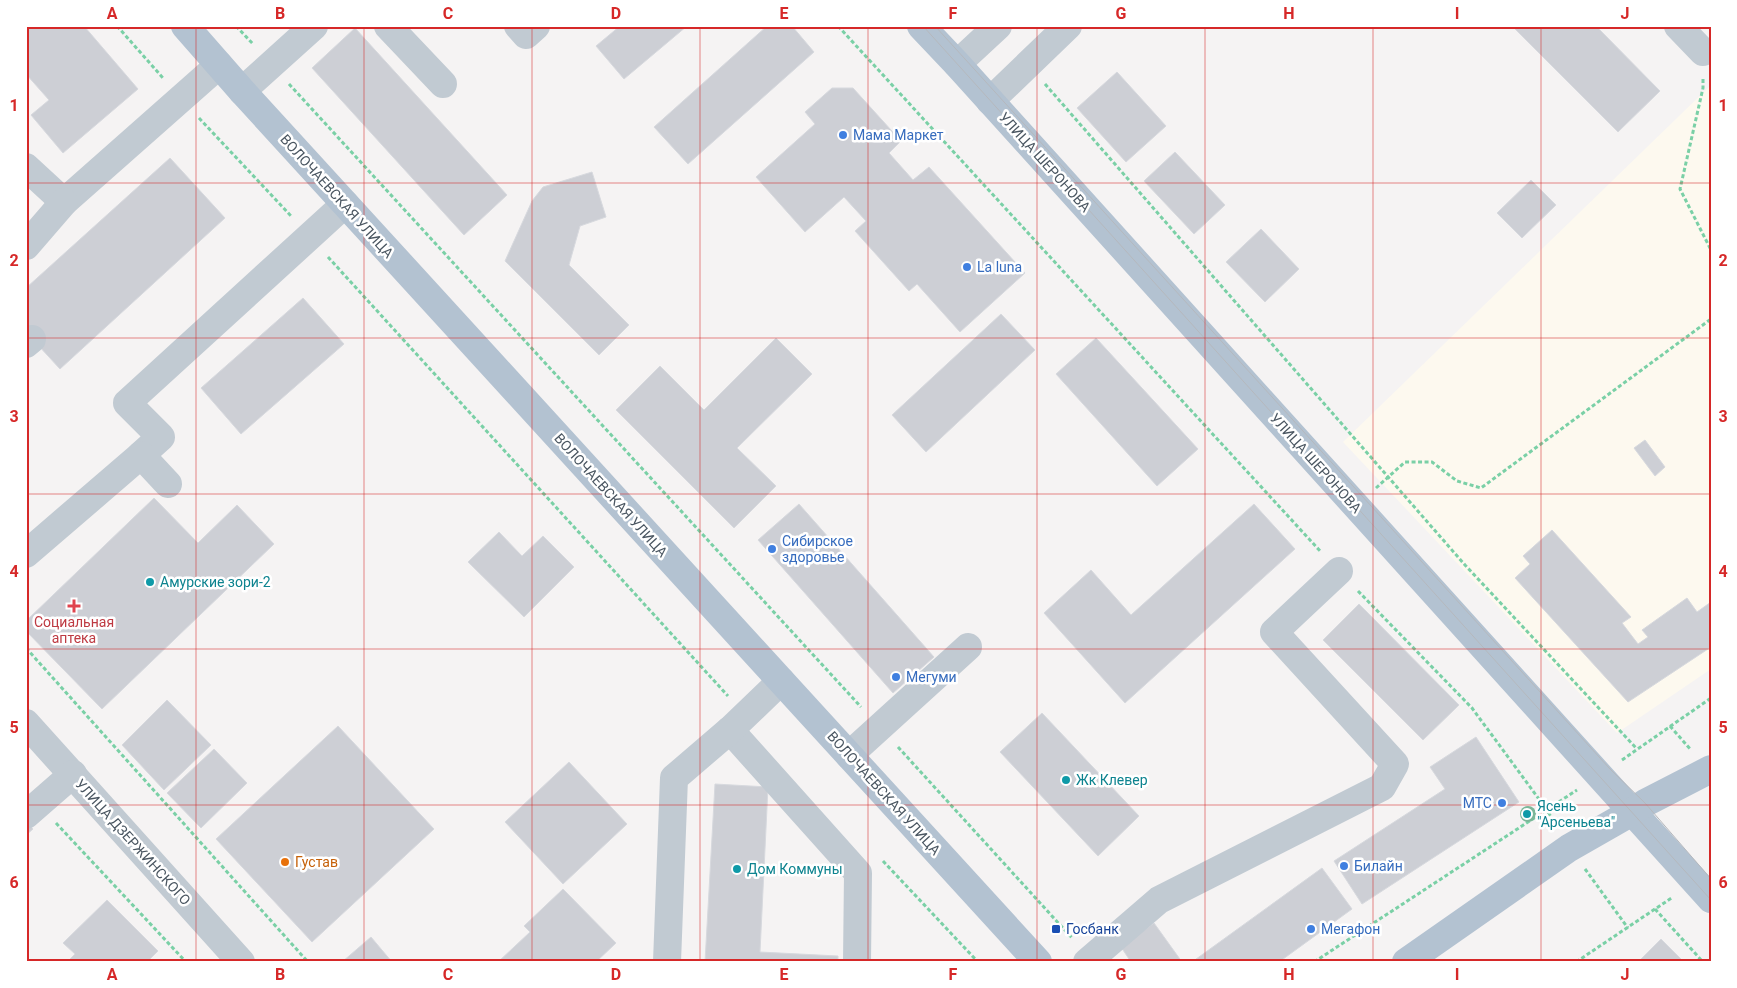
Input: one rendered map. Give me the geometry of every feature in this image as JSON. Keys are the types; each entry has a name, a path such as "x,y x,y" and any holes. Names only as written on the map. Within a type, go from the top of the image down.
{"main road":[{"name":"ВОЛОЧАЕВСКАЯ УЛИЦА","path":"185,26 242,92 1038,962"},
{"name":"УЛИЦА ШЕРОНОВА","path":"921,26 1703,891"},
{"path":"1406,962 1569,848 1632,812 1645,802 1711,769"}],"street":[{"path":"242,92 314,26"},
{"path":"388,26 443,84"},
{"path":"518,26 526,35 536,26"},
{"path":"957,64 998,26"},
{"path":"990,101 1068,26"},
{"path":"1678,26 1703,52"},
{"path":"26,246 64,202 219,65"},
{"path":"26,167 64,202"},
{"path":"26,554 161,438 126,402 345,204"},
{"path":"141,455 168,484"},
{"path":"1089,960 1159,900 1382,787 1395,764 1274,632 1339,571"},
{"path":"849,755 968,646"},
{"path":"667,962 674,778 781,681"},
{"path":"738,722 858,873 857,962"},
{"name":"УЛИЦА ДЗЕРЖИНСКОГО","path":"26,723 241,962"},
{"path":"32,810 72,774"}],"path":[{"path":"117,26 310,237 738,722"},
{"path":"236,26 880,727 1089,960"},
{"path":"838,26 1339,571 1472,708 1547,810 1569,848 1628,928"},
{"path":"1028,65 1465,565 1637,750"},
{"path":"1703,88 1680,189 1711,250"},
{"path":"1356,507 1405,462 1432,462 1457,481 1481,488 1711,319"},
{"path":"26,648 308,962"},
{"path":"1314,962 1599,776 1711,698"},
{"path":"32,810 186,962"},
{"path":"882,860 978,962"},
{"path":"1576,962 1656,909 1703,891"},
{"path":"1656,909 1704,962"}],"shaded area":[{"path":"1711,85 1711,669 1617,733 1343,442"}],"building":[{"path":"26,26 84,26 138,89 63,153 31,115 49,100 26,74"},
{"path":"620,26 687,26 624,79 596,46"},
{"path":"767,26 792,26 814,52 688,164 654,127"},
{"path":"1512,26 1596,26 1660,91 1618,132"},
{"path":"355,28 507,195 464,235 312,68"},
{"path":"1117,72 1166,126 1126,162 1077,108"},
{"path":"832,88 853,88 901,141 889,153 913,180 929,167 1025,273 960,332 917,284 909,291 855,231 866,221 844,197 805,232 756,177 815,124 805,112"},
{"path":"1175,152 1225,205 1194,234 1144,181"},
{"path":"170,158 225,218 60,369 26,332 26,288"},
{"path":"592,172 606,217 580,226 569,265 629,325 599,355 505,261 532,201 543,187"},
{"path":"1531,180 1556,205 1522,238 1497,213"},
{"path":"1261,229 1299,269 1265,302 1226,262"},
{"path":"303,298 344,344 241,434 201,388"},
{"path":"1001,314 1035,350 926,452 892,415"},
{"path":"776,338 812,374 737,448 776,486 734,528 616,410 660,366 704,410"},
{"path":"1096,338 1198,449 1157,486 1056,374"},
{"path":"1645,440 1665,467 1655,476 1634,448"},
{"name":"Амурские зори-2","path":"154,498 198,543 237,505 274,544 102,709 26,631 26,621"},
{"path":"799,504 934,657 893,693 758,540"},
{"path":"1254,504 1295,549 1125,703 1044,613 1091,570 1131,615"},
{"path":"1552,530 1631,617 1622,623 1638,644 1648,637 1642,630 1687,598 1697,612 1711,602 1711,647 1628,702 1515,578 1530,564 1523,556"},
{"path":"499,532 522,556 543,536 574,567 524,617 468,562"},
{"path":"1359,604 1459,705 1423,740 1323,640"},
{"path":"167,700 211,745 164,790 122,745"},
{"name":"Жк Клевер","path":"1042,713 1139,816 1098,856 1000,752"},
{"path":"338,726 434,829 312,942 216,839"},
{"path":"1476,737 1519,802 1362,904 1334,861 1445,789 1430,767"},
{"path":"214,749 247,783 201,828 167,793"},
{"path":"569,762 627,824 563,884 505,822"},
{"name":"Дом Коммуны","path":"715,784 768,787 760,952 838,956 838,962 705,962"},
{"path":"26,822 33,829 26,835"},
{"path":"1322,868 1352,909 1279,962 1192,962"},
{"path":"563,889 616,943 596,962 498,962 530,932 524,926"},
{"path":"107,900 158,951 147,962 67,962 75,954 63,943"},
{"path":"1154,923 1182,962 1131,962 1121,947"},
{"path":"371,937 392,962 342,962"},
{"path":"1661,939 1684,962 1638,962"}],"tram line":[{"path":"923,26 1711,900"},
{"path":"935,26 1610,769 1645,803 1711,879"}],"place":[{"name":"Мама Маркет","path":"843,135"},
{"name":"La luna","path":"967,267"},
{"name":"Сибирское здоровье","path":"772,549"},
{"name":"Амурские зори-2","path":"150,582"},
{"name":"Социальная аптека","path":"74,606"},
{"name":"Мегуми","path":"896,677"},
{"name":"Жк Клевер","path":"1066,780"},
{"name":"МТС","path":"1502,803"},
{"name":"Ясень \"Арсеньева\"","path":"1527,814"},
{"name":"Густав","path":"285,862"},
{"name":"Билайн","path":"1344,866"},
{"name":"Дом Коммуны","path":"737,869"},
{"name":"Госбанк","path":"1056,929"},
{"name":"Мегафон","path":"1311,929"}]}
